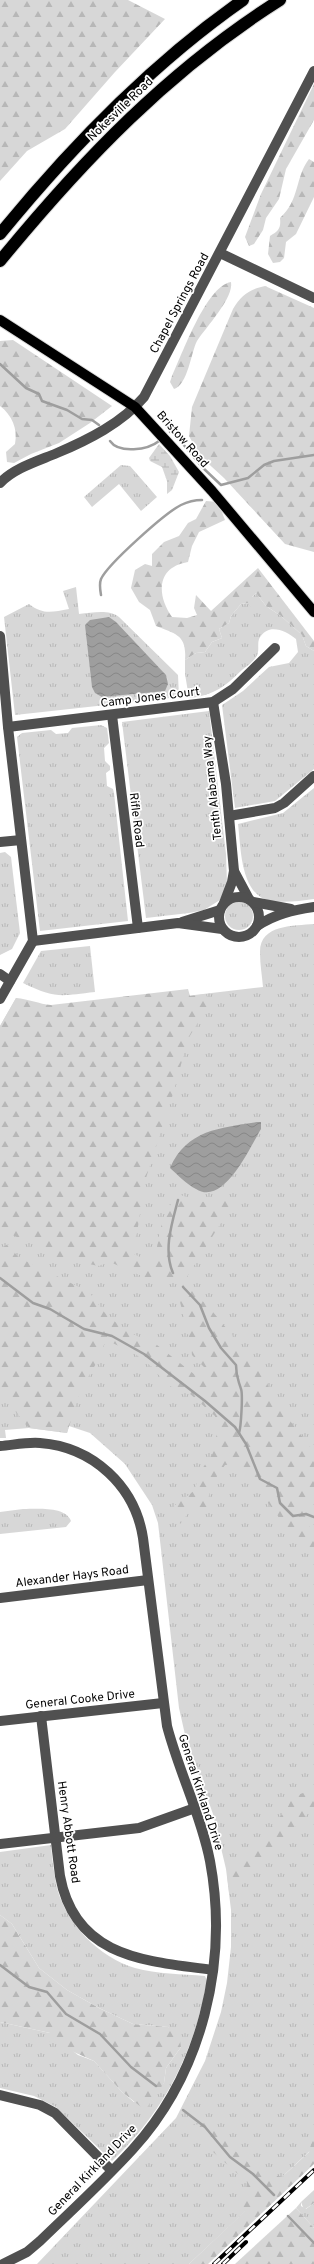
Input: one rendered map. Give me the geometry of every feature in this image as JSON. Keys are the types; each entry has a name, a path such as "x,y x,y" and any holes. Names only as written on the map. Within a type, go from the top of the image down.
{"highway":[{"name":"Nokesville Road","path":"1,232 76,146 120,101 180,48 243,0"},
{"name":"Nokesville Road","path":"0,261 72,175 147,100 205,52 280,0"}],"main road":[{"name":"Bristow Road","path":"0,320 135,407 170,443 314,612"}],"street":[{"name":"Chapel Springs Road","path":"0,483 17,470 90,438 110,426 135,407 147,392 314,71"},
{"path":"220,253 314,298"},
{"path":"0,636 20,840 33,940 0,999"},
{"name":"Camp Jones Court","path":"8,727 213,702 233,689 275,648"},
{"name":"Tenth Alabama Way","path":"213,702 218,723 234,871 232,882 222,906"},
{"name":"Rifle Road","path":"112,715 138,928"},
{"path":"229,816 275,808 284,803 314,776"},
{"path":"0,842 20,840"},
{"name":"Tenth Alabama Way","path":"234,871 251,901"},
{"path":"33,940 178,923 222,906 235,897 295,910"},
{"path":"251,901 259,914 257,926"},
{"path":"222,906 219,923 222,929 229,935 240,938 252,933 257,926 266,920 295,910 314,907"},
{"path":"178,923 222,929"},
{"path":"0,974 10,980"},
{"name":"General Kirkland Drive","path":"0,1446 30,1443 51,1445 81,1454 106,1470 120,1484 136,1509 141,1528 163,1703 173,1752 203,1833 214,1885 216,1924 213,1970 205,2014 184,2073 154,2122 132,2150 35,2247 3,2264"},
{"name":"Alexander Hays Road","path":"0,1598 148,1580"},
{"name":"General Cooke Drive","path":"0,1721 163,1703"},
{"name":"Henry Abbott Road","path":"41,1716 55,1837 64,1892 76,1917 93,1936 108,1946 135,1958 213,1970"},
{"path":"0,1844 139,1828 194,1808"},
{"path":"0,2095 40,2105 55,2113 111,2170"}],"green space":[{"path":"0,0 128,0 165,19 115,72 65,129 27,151 0,181"},
{"path":"314,84 314,120 286,169 279,199 266,218 263,230 254,244 249,246 245,237 261,194"},
{"path":"309,159 314,162 314,197 296,234 286,242 284,258 280,262 273,263 268,254 270,236 279,229 280,218 291,204 301,173"},
{"path":"231,282 231,289 224,304 197,341 183,381 174,389 170,382 172,376 196,323 213,295 222,286"},
{"path":"265,286 314,308 314,552 285,544 224,478 200,456 189,436 192,407 233,309 246,293"},
{"path":"13,340 112,406 90,423 59,443 31,454 14,463 7,462 6,452 15,444 15,428 11,418 0,406 0,341"},
{"path":"159,444 170,456 179,472 172,490 167,494 167,481 162,467 150,461 149,458"},
{"path":"121,465 130,466 157,497 141,511 119,484 92,507 84,497"},
{"path":"206,501 218,502 225,520 199,532 192,546 188,562 170,569 165,576 162,583 163,599 172,617 187,618 197,615 194,608 196,595 211,611 258,568 314,641 314,651 306,646 302,635 281,616 266,606 256,593 252,597 254,603 251,607 248,603 241,604 231,616 229,623 219,629 222,638 212,642 205,652 196,653 185,660 184,645 182,640 169,631 156,626 150,610 139,602 131,588 135,570 145,564 152,566 152,554 164,542 179,536 188,523 196,519"},
{"path":"76,587 79,614 105,612 119,617 178,675 179,697 15,715 4,617 29,604 39,610 48,612 69,609 63,591","holes":["112,619 163,672 168,680"]},
{"path":"256,593 266,606 281,616 302,635 306,646 314,651 314,769 275,801 235,808 222,705 243,691 269,667 289,663 298,652 296,639 282,631 272,629 267,631 259,639 258,653 252,662 224,686 206,695 198,697 189,698 185,674 185,660 196,653 205,652 212,642 222,638 219,629 229,623 231,616 241,604 248,603 251,606 252,597"},
{"path":"209,711 226,854 227,884 220,900 204,910 146,918 122,722"},
{"path":"101,725 107,728 109,743 104,748 105,761 110,766 110,770 106,773 107,786 113,789 114,793 128,921 40,931 17,737 22,733 51,730 56,734 68,733 72,728"},
{"path":"314,788 314,899 282,902 271,901 261,897 253,890 244,869 238,824 283,813"},
{"path":"5,852 11,857 20,933 12,949 0,955 0,853"},
{"path":"239,902 249,906 253,916 249,926 239,930 229,926 225,916 229,906"},
{"path":"314,924 314,2147 189,2264 37,2264 176,2118 205,2061 221,2012 227,1983 231,1947 231,1910 226,1869 213,1814 186,1739 179,1708 158,1523 152,1505 125,1464 90,1433 69,1426 67,1433 29,1428 5,1430 6,1438 0,1438 0,1026 16,998 33,1006 59,1011 263,987 260,953 261,944 265,937 279,928"},
{"path":"90,946 95,992 74,995 58,995 43,992 23,983 41,951"},
{"path":"188,989 190,996 206,994 209,1004 188,1039 173,1094 145,1181 137,1233 130,1252 148,1261 155,1257 165,1214 174,1200 181,1195 199,1202 226,1200 231,1207 185,1280 151,1280 110,1262 98,1266 72,1260 58,1261 32,1243 0,1230 0,1026 16,998 51,1005"},
{"path":"8,1244 18,1257 89,1292 105,1313 126,1331 157,1345 199,1378 204,1373 204,1367 192,1355 191,1345 178,1294 184,1283 208,1306 265,1375 271,1396 314,1452 314,1492 312,1492 308,1508 308,1521 314,1538 314,1559 296,1540 244,1471 236,1464 225,1465 218,1475 211,1489 207,1507 199,1510 192,1508 180,1524 174,1506 195,1490 199,1473 212,1455 217,1433 215,1416 189,1393 167,1385 151,1366 134,1353 106,1340 97,1362 81,1389 67,1433 29,1428 0,1393 0,1249"},
{"path":"23,1509 50,1509 63,1513 68,1516 71,1521 66,1527 0,1534 0,1512"},
{"path":"314,1789 314,1807 236,1891 229,1892 227,1875 287,1809 292,1797"},
{"path":"51,1845 56,1883 62,1902 68,1915 77,1927 97,1948 122,1963 135,1968 161,1973 205,1976 207,1981 194,2032 174,2079 162,2101 147,2122 131,2142 112,2161 56,2107 34,2096 0,2088 0,2022 50,2033 78,2055 94,2061 122,2092 134,2102 164,2083 166,2068 181,2047 168,2027 133,2024 99,2008 67,1990 39,1968 12,1924 0,1915 0,1852"},
{"path":"0,1915 12,1924 39,1968 67,1990 99,2008 133,2024 168,2027 179,2034 181,2047 166,2068 164,2083 145,2110 122,2092 94,2061 49,2041 50,2033 0,2022"},
{"path":"211,2122 233,2150 243,2156 252,2168 282,2177 309,2152 314,2133 314,2164 208,2264 189,2264 245,2211 239,2203 246,2192 247,2182 212,2151 197,2132 190,2128 194,2125"},
{"path":"314,2190 314,2203 304,2210 301,2202"},
{"path":"301,2202 301,2206 306,2209 314,2203 314,2228 296,2208"},
{"path":"296,2208 314,2228 314,2264 235,2264"}],"water":[{"path":"109,617 116,622 166,675 168,684 165,691 102,697 95,693 92,687 85,625 90,620"},
{"path":"261,1122 261,1129 243,1161 226,1183 216,1190 206,1192 196,1189 185,1182 170,1168 177,1155 186,1145 196,1138 218,1129"}],"waterway":[{"path":"0,364 26,388 39,394 42,401 67,410 82,419 92,420 99,425"},
{"path":"170,432 173,432 202,467 221,485 248,478 264,465 274,461 314,455"},
{"path":"110,441 120,448 127,449 148,447 159,441"},
{"path":"101,595 101,579 125,551 173,510 191,501 202,500"},
{"path":"173,1273 170,1264 169,1246 171,1227 178,1200"},
{"path":"0,1278 33,1303 50,1309 84,1329 112,1336 144,1354 205,1401 235,1427 246,1444 260,1479 277,1488 280,1503 293,1516 306,1514 314,1517"},
{"path":"183,1287 200,1305 209,1328 221,1348 236,1365 242,1397 239,1433"},
{"path":"0,1965 29,1987 47,1992 66,2014 100,2034 131,2067 156,2086"},
{"path":"183,2110 205,2127 230,2157 253,2174 274,2195"},
{"path":"288,2216 314,2243"}],"railway":[{"path":"214,2264 314,2170"},
{"path":"223,2264 246,2242"}]}
